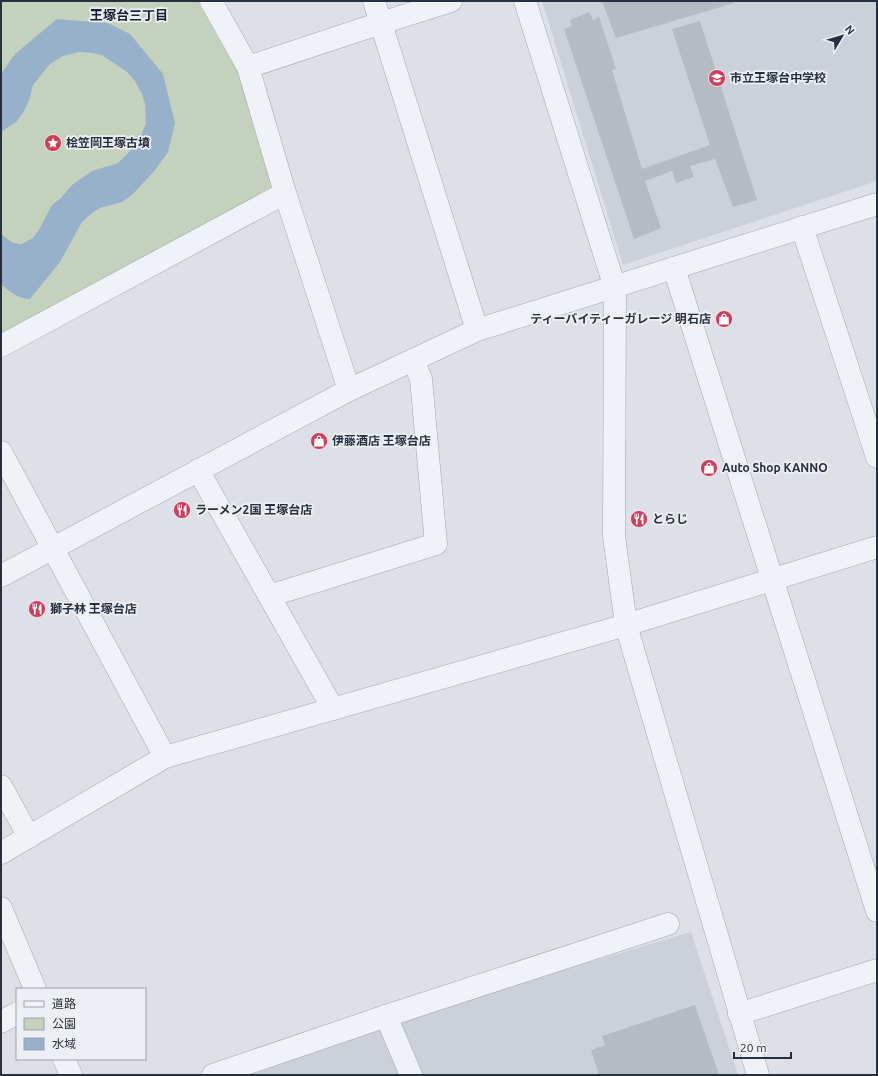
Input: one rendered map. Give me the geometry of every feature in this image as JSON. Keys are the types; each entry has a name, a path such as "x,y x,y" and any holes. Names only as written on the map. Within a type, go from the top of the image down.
{"street":[{"path":"211,1 248,67 285,193 349,390"},
{"path":"374,1 477,330"},
{"path":"248,67 451,1"},
{"path":"525,1 615,288 614,536 626,625 758,1075"},
{"path":"1,346 285,193"},
{"path":"1,576 349,390 477,330 615,288 877,204"},
{"path":"802,227 877,457"},
{"path":"674,268 877,911"},
{"path":"269,596 436,544 421,379 413,360"},
{"path":"1,452 166,757"},
{"path":"198,470 333,709"},
{"path":"1,853 166,757 626,625 877,547"},
{"path":"1,786 29,837"},
{"path":"1,908 35,988"},
{"path":"213,1075 386,1016 668,924"},
{"path":"739,1014 877,970"},
{"path":"1,1022 16,1014"},
{"path":"386,1016 411,1075"},
{"path":"64,1060 71,1075"}],"shaded area":[{"path":"542,1 877,1 877,181 623,265"},
{"path":"691,932 738,1075 230,1075 415,1014"}],"green space":[{"path":"1,1 203,1 237,66 278,180 268,194 1,339"}],"water":[{"path":"57,19 108,23 130,34 163,74 175,123 168,152 155,170 133,194 122,202 100,208 82,222 60,262 30,299 26,299 14,294 1,284 1,234 13,243 22,244 33,238 39,230 52,205 61,198 72,185 92,171 118,163 136,145 146,123 145,104 142,94 135,81 127,72 102,55 79,52 63,56 50,64 33,85 29,100 23,113 16,122 1,132 1,74 15,54"}],"building":[{"path":"602,1 733,1 734,3 616,38"},
{"path":"589,12 593,20 599,17 616,69 612,70 642,169 710,145 672,29 700,21 757,200 733,207 715,159 690,166 694,177 676,183 672,171 645,181 661,228 634,239 564,29 572,26 570,20"},
{"path":"695,1005 719,1075 599,1075 591,1050 605,1045 602,1036"}],"place":[{"name":"市立王塚台中学校","path":"717,78"},
{"name":"桧笠岡王塚古墳","path":"53,143"},
{"name":"ティーバイティーガレージ 明石店","path":"724,319"},
{"name":"伊藤酒店 王塚台店","path":"319,441"},
{"name":"Auto Shop KANNO","path":"709,468"},
{"name":"ラーメン2国 王塚台店","path":"182,510"},
{"name":"とらじ","path":"639,519"},
{"name":"獅子林 王塚台店","path":"37,609"}],"district":[{"name":"王塚台三丁目","path":"129,15"}]}
